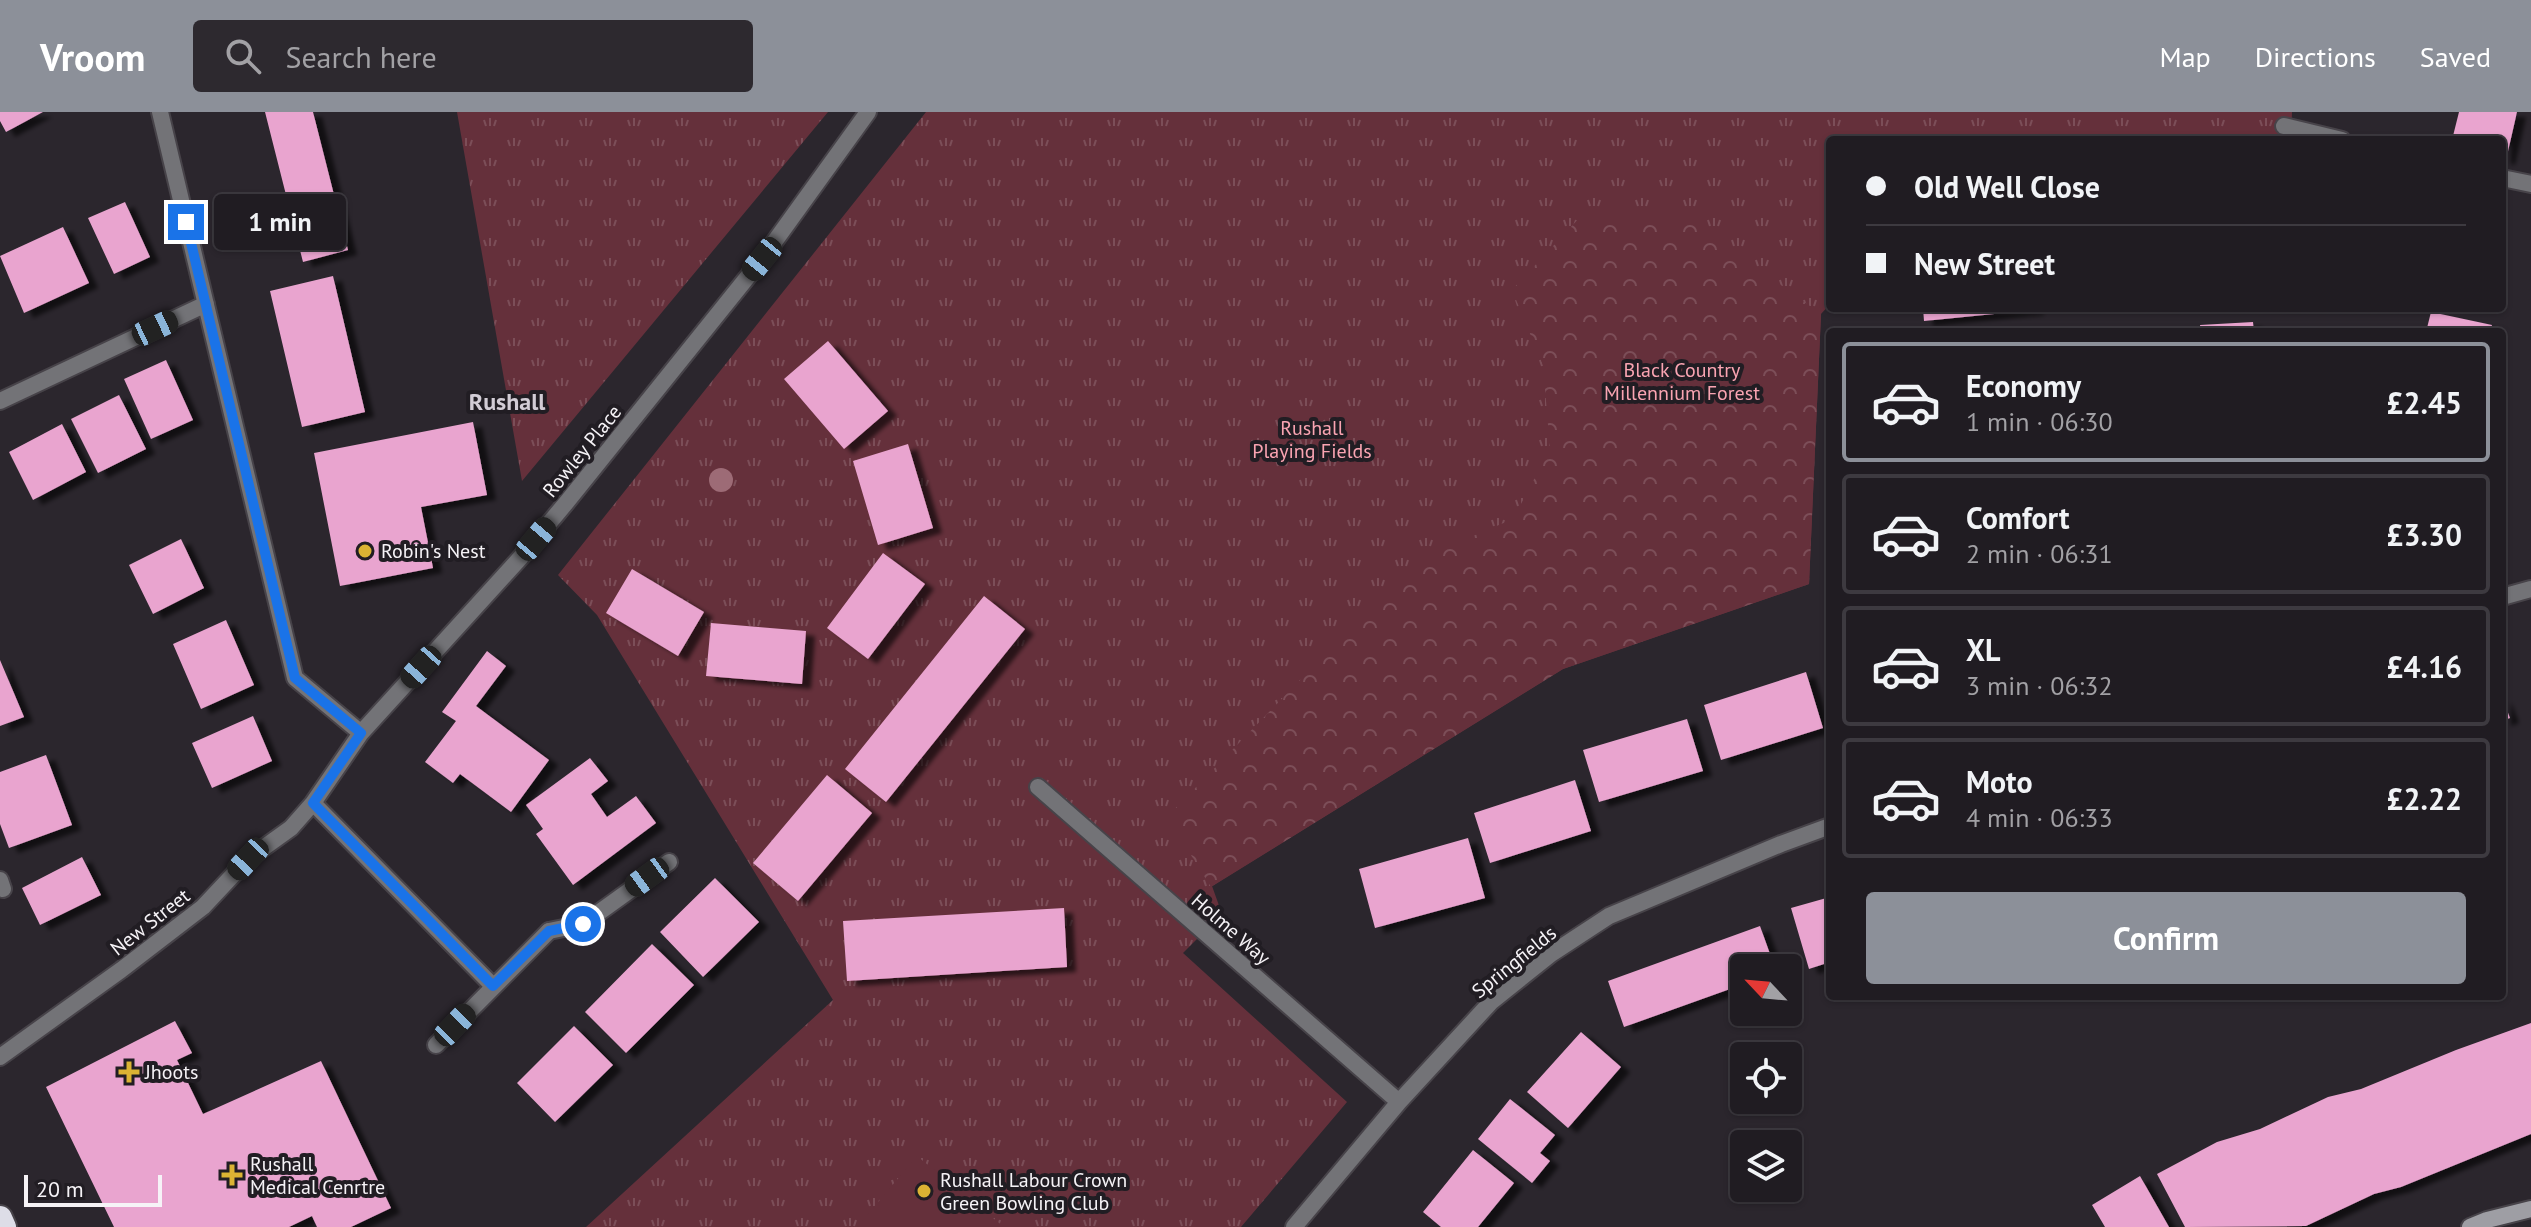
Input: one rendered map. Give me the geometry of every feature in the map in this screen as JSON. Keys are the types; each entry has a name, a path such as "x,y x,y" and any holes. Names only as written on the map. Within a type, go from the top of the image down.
{"highway":[{"path":"0,1218 4,1227"}],"main road":[{"path":"2470,1227 2531,1209"}],"street":[{"path":"160,112 295,678 361,733"},
{"name":"Rowley Place","path":"313,803 361,733 521,557 762,259 868,112"},
{"path":"2284,126 2325,136"},
{"path":"2506,179 2531,184"},
{"path":"0,401 206,304"},
{"path":"2506,596 2531,589"},
{"name":"Holme Way","path":"1038,787 1399,1102"},
{"path":"313,803 493,986"},
{"name":"New Street","path":"0,1057 192,916 248,859 291,828 313,803"},
{"name":"Springfields","path":"1294,1227 1399,1102 1491,1002 1551,954 1609,916 1826,827"},
{"path":"436,1045 549,931 583,924 669,862"}],"green space":[{"path":"457,112 828,112 522,481"},
{"name":"Rushall Playing Fields","path":"926,112 2292,112 2291,136 1826,136 1826,308 1821,314 1809,584 1563,669 1212,886 1222,914 1183,953 1347,1102 1241,1227 586,1227 833,1000 597,615 558,575"},
{"name":"Black Country Millennium Forest","path":"1583,214 1685,216 1821,314 1809,584 1563,669 1211,887 1167,817 1417,560 1513,519 1550,449 1543,365 1512,290"},
{"name":"Rushall Labour Crown Green Bowling Club","path":"917,1156 1004,1227 857,1227"}],"building":[{"path":"0,112 43,112 6,132 0,121"},
{"path":"265,112 313,112 348,250 303,262"},
{"path":"2459,112 2517,112 2506,160 2506,136 2453,136"},
{"path":"125,202 150,257 114,274 88,218"},
{"path":"63,227 89,283 24,313 0,256"},
{"path":"333,276 365,412 302,427 270,291"},
{"path":"1923,312 2015,312 1924,321"},
{"path":"2431,312 2492,325 2491,328 2427,328"},
{"path":"2253,322 2254,328 2200,328 2200,325"},
{"path":"828,341 888,411 844,449 784,379"},
{"path":"166,360 193,420 151,439 124,379"},
{"path":"119,395 146,449 98,473 71,419"},
{"path":"473,422 487,495 421,507 433,568 340,586 314,453"},
{"path":"62,424 86,472 33,500 9,452"},
{"path":"908,444 933,528 878,545 853,461"},
{"path":"181,539 204,588 153,614 129,565"},
{"path":"883,553 925,584 868,659 827,628"},
{"path":"632,569 704,612 678,656 606,613"},
{"path":"984,596 1025,629 886,802 845,769"},
{"path":"226,620 254,685 201,709 173,644"},
{"path":"711,623 806,631 802,684 706,676"},
{"path":"487,651 506,666 476,706 549,760 511,812 460,774 453,783 425,762 456,721 442,712"},
{"path":"0,660 24,717 0,726"},
{"path":"1806,672 1823,728 1721,760 1704,705"},
{"path":"253,716 272,761 212,788 192,743"},
{"path":"1687,719 1703,771 1599,802 1583,750"},
{"path":"46,755 72,825 9,848 0,824 0,772"},
{"path":"590,758 608,781 591,794 607,817 636,796 656,823 573,885 536,834 543,829 526,805"},
{"path":"827,775 872,813 798,901 753,863"},
{"path":"1575,780 1591,831 1490,863 1474,813"},
{"path":"1468,838 1485,898 1375,928 1359,869"},
{"path":"82,857 101,895 40,925 22,888"},
{"path":"715,878 759,922 703,977 660,932"},
{"path":"1826,898 1826,963 1809,969 1791,908"},
{"path":"1064,908 1067,967 847,981 843,921"},
{"path":"1760,926 1770,954 1730,954 1730,989 1624,1027 1608,981"},
{"path":"652,944 694,985 626,1053 585,1012"},
{"name":"Rushall Medical Cenrtre","path":"175,1021 192,1053 177,1060 203,1114 321,1061 391,1208 351,1227 317,1227 312,1216 289,1227 114,1227 46,1087"},
{"path":"2531,1023 2531,1134 2401,1187 2374,1194 2306,1226 2185,1227 2157,1174 2217,1142 2260,1129 2328,1097 2361,1089"},
{"path":"574,1026 613,1065 555,1122 517,1083"},
{"path":"1581,1032 1621,1067 1568,1128 1527,1092"},
{"path":"1510,1099 1555,1135 1540,1153 1550,1161 1532,1183 1478,1139"},
{"path":"1473,1150 1514,1183 1478,1227 1441,1227 1423,1212"},
{"path":"2140,1176 2169,1227 2105,1227 2092,1205"}],"place":[{"name":"Robin's Nest","path":"365,551"},
{"name":"Jhoots","path":"129,1072"},
{"name":"Rushall Medical Cenrtre","path":"232,1175"},
{"name":"Rushall Labour Crown Green Bowling Club","path":"924,1191"}],"district":[{"name":"Rushall","path":"507,402"}],"route":[{"path":"186,222 295,678 361,733 313,803 493,986 549,931 583,924"}]}
